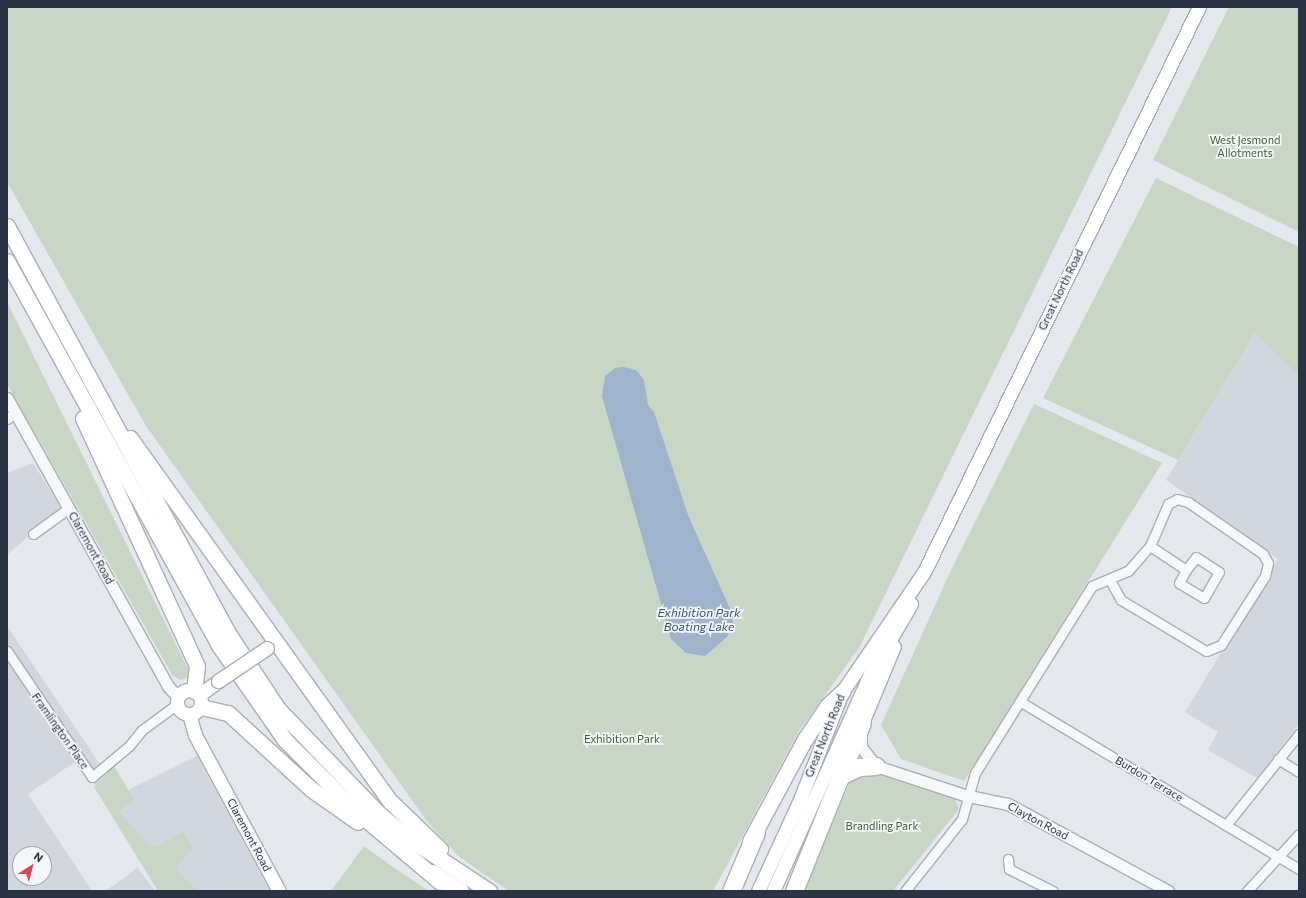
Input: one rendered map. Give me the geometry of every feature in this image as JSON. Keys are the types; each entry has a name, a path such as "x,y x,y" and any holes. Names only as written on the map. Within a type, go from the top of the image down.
{"highway":[{"path":"7,226 86,375 230,636 278,709 377,812 464,885"},
{"path":"7,261 218,644 285,740 391,842"},
{"path":"31,306 198,666 196,702 228,713 311,789 391,842 432,873 449,891"},
{"path":"86,375 271,645 391,802 464,885"},
{"path":"722,891 745,853 805,739 827,706 842,692"},
{"path":"794,891 802,875 862,723"},
{"path":"840,776 859,766 876,766"},
{"path":"731,891 745,853"},
{"path":"432,873 464,885 489,891"}],"main road":[{"name":"Great North Road","path":"758,891 771,885 842,692 924,572 1199,7"},
{"name":"Great North Road","path":"778,864 871,672 918,592 924,572"},
{"path":"862,723 918,592"},
{"path":"178,701 196,702 218,681 271,645"},
{"path":"178,701 187,690 196,702"},
{"name":"Claremont Road","path":"196,702 195,735 279,891"}],"street":[{"name":"Claremont Road","path":"7,398 11,416 69,508 168,686 178,701"},
{"path":"905,891 962,819 975,773 1021,702 1092,586 1110,580 1128,571 1150,546 1168,504 1177,498 1264,554 1268,563 1265,576 1221,645 1206,651 1121,600 1110,580"},
{"path":"33,534 69,508"},
{"path":"1150,546 1186,570"},
{"path":"1196,557 1219,572 1204,598 1179,583 1186,570 1196,557"},
{"name":"Framlington Place","path":"7,651 92,777 129,746 142,730 178,701"},
{"name":"Burdon Terrace","path":"1021,702 1299,869"},
{"path":"862,723 861,746 876,766"},
{"path":"1226,825 1299,734"},
{"path":"1278,759 1299,772"},
{"name":"Clayton Road","path":"876,766 969,796 1008,804 1168,891"},
{"path":"1247,891 1299,834"},
{"path":"1008,859 1009,869 1053,891"}],"shaded area":[{"path":"1255,333 1299,376 1299,724 1257,778 1208,750 1218,732 1185,712 1278,559 1166,480"},
{"path":"33,463 61,508 7,555 7,473"},
{"path":"7,626 120,794 197,756 270,891 160,891 113,805 75,762 28,794 92,891 7,891"},
{"path":"137,867 155,891 105,891 127,876"}],"green space":[{"name":"Exhibition Park","path":"7,7 1172,7 859,648 799,731 713,891 509,891 458,856 426,820 146,426 7,182"},
{"name":"West Jesmond Allotments","path":"1229,7 1299,7 1299,232 1153,160"},
{"path":"1156,178 1299,247 1299,376 1255,333 1178,460 1043,398"},
{"path":"7,302 191,675 181,680 173,676 7,384"},
{"path":"1034,404 1162,463 964,781 901,759 881,725 952,568"},
{"path":"114,766 135,801 118,811 148,844 156,847 183,832 193,848 176,869 197,891 158,891 94,787"},
{"name":"Brandling Park","path":"867,770 954,797 959,809 893,891 803,891 853,775"},
{"path":"364,846 393,867 429,891 331,891"}],"water":[{"name":"Exhibition Park Boating Lake","path":"624,367 636,370 644,380 648,405 654,412 688,515 732,613 733,623 727,637 705,656 686,653 671,639 602,396 605,376 615,368"}]}
